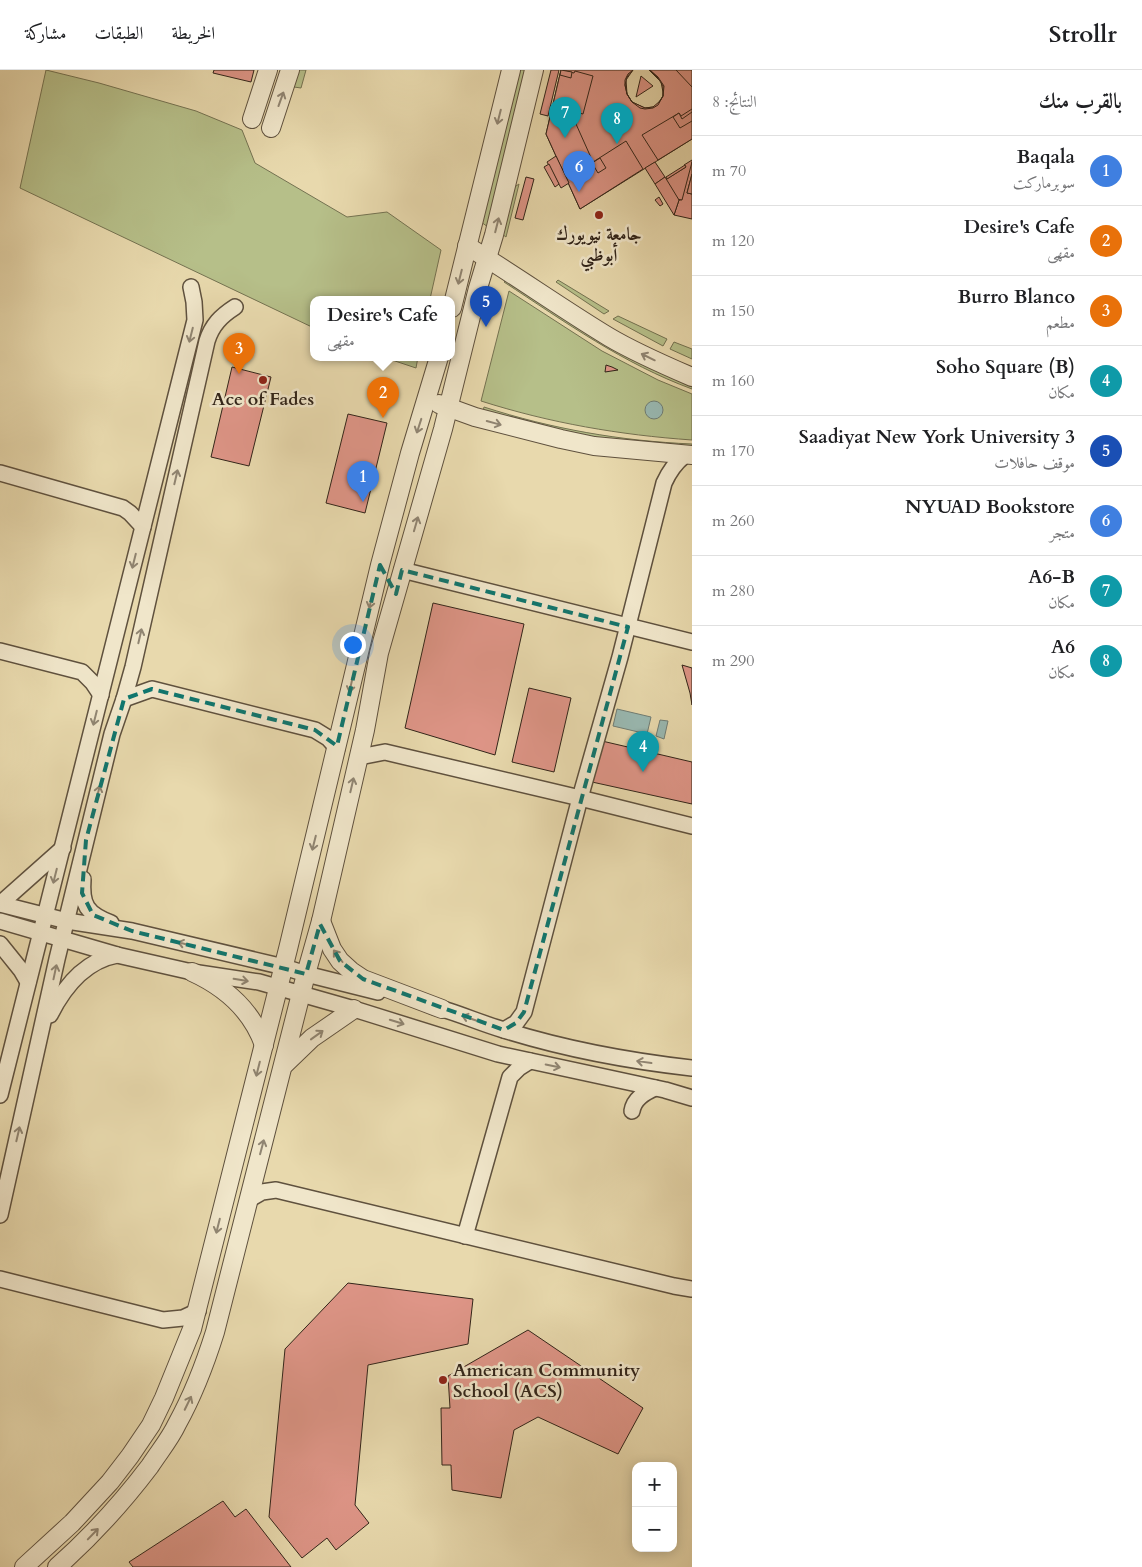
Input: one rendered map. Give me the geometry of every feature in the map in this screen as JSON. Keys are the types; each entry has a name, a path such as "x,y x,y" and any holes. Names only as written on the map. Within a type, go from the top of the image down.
{"street":[{"path":"252,119 268,70"},
{"path":"271,128 290,70"},
{"path":"455,296 511,70"},
{"path":"57,1567 88,1539 120,1504 165,1445 177,1426 201,1372 215,1332 321,921 365,730 379,653 494,235 534,70"},
{"path":"467,246 610,337 666,366 692,377"},
{"path":"0,1094 195,320 191,287"},
{"path":"0,1216 62,939 112,734 133,667 207,341 213,326 235,307"},
{"path":"24,1567 78,1517 110,1482 130,1456 151,1424 164,1398 198,1310 284,967 380,565 438,361"},
{"path":"427,399 475,417 545,436 594,446 688,456"},
{"path":"652,452 663,470 664,483"},
{"path":"410,454 413,476 393,555 394,565 402,570 692,642"},
{"path":"504,1030 516,1023 524,1012 580,798 628,627 664,483 675,464 688,456"},
{"path":"0,472 122,508 130,513 143,527"},
{"path":"122,508 133,504 151,493"},
{"path":"379,653 378,637 388,582 380,565"},
{"path":"0,651 82,672 101,695"},
{"path":"82,672 110,659"},
{"path":"133,667 152,689"},
{"path":"124,699 152,689 315,730 328,738 337,748"},
{"path":"315,730 330,727 344,720"},
{"path":"365,730 385,752"},
{"path":"359,757 385,752 692,826"},
{"path":"86,840 82,893 87,908 100,919 132,931"},
{"path":"0,904 62,848"},
{"path":"0,904 67,921 132,931 284,967 442,1008"},
{"path":"0,921 117,955 192,972 259,982 354,1009 498,1054 655,1088 692,1098"},
{"path":"321,921 332,948 340,961 363,980 504,1030 537,1039 607,1055 692,1068"},
{"path":"0,944 28,982"},
{"path":"40,1037 53,1008 70,984 98,960 117,955"},
{"path":"192,972 216,984 236,1001 256,1026 264,1045"},
{"path":"283,1066 312,1038 354,1009"},
{"path":"524,1012 529,1026 537,1039"},
{"path":"498,1054 506,1065 510,1077"},
{"path":"465,1236 510,1077 530,1061"},
{"path":"622,1081 632,1095 633,1107 640,1097 655,1088"},
{"path":"256,1168 264,1181 276,1190"},
{"path":"250,1199 262,1192 276,1190 692,1289"},
{"path":"0,1279 163,1320 177,1329 187,1342"},
{"path":"163,1320 183,1318 198,1310"}],"highlighted area":[{"path":"380,565 396,594 402,570 628,627 524,1012 516,1023 504,1030 363,979 340,961 320,924 306,974 132,931 93,915 82,893 86,840 124,699 152,689 315,730 337,746"}],"green space":[{"path":"46,70 196,111 242,130 255,163 347,217 387,212 441,250 431,296 310,296 310,326 20,188"},
{"path":"298,70 306,70 301,88 294,87"},
{"path":"519,70 527,70 488,227 481,222"},
{"path":"519,184 506,237 502,234 513,188"},
{"path":"506,280 692,385 692,389 667,379 595,341 504,282"},
{"path":"558,280 609,311 604,314 556,282"},
{"path":"509,291 602,351 658,380 692,394 692,440 638,435 585,427 533,416 481,401"},
{"path":"618,316 667,339 663,346 613,319"},
{"path":"674,342 692,349 692,359 670,349"},
{"path":"395,361 417,361 416,368"},
{"path":"484,407 535,422 587,433 639,440 692,444 692,447 599,438 564,432 483,411"}],"water":[{"path":"650,401 658,401 663,406 661,417 650,419 645,414 645,406"},
{"path":"617,709 651,717 647,734 613,726"},
{"path":"660,720 668,721 664,739 656,736"}],"building":[{"path":"214,70 254,70 251,82 213,73"},
{"path":"551,70 559,70 548,116 540,114"},
{"path":"561,70 633,70 626,80 627,94 632,102 645,108 657,105 663,96 661,82 649,70 692,70 692,139 580,209 546,134"},
{"path":"561,70 574,73 575,71 593,76 583,114 579,113 576,124 593,162 626,141 643,169 580,209 546,134"},
{"path":"561,70 572,72 571,78 560,75"},
{"path":"650,70 658,77 664,86 663,96 663,86"},
{"path":"676,70 692,70 692,87"},
{"path":"641,76 653,86 636,97"},
{"path":"663,96 658,105 653,108 645,109 640,108 632,102 645,108 653,107"},
{"path":"692,109 692,139 658,160 642,135 679,113 681,116"},
{"path":"692,112 692,121 680,128 673,117 679,113 682,119"},
{"path":"556,156 569,183 561,188 547,162"},
{"path":"600,158 606,168 598,173 592,163"},
{"path":"692,160 692,174 685,201 677,199 665,180 686,167 684,165"},
{"path":"655,162 665,177 655,184 645,168"},
{"path":"692,162 692,174 687,193 692,194 692,219 674,215 679,200 682,200"},
{"path":"549,164 559,184 555,187 544,167"},
{"path":"685,165 686,167 667,179 666,177"},
{"path":"692,174 692,194 687,193"},
{"path":"526,177 534,179 523,220 515,218"},
{"path":"665,177 679,200 674,215 655,184"},
{"path":"659,197 663,204 660,206 655,200"},
{"path":"606,365 612,367 618,370 605,372"},
{"path":"232,367 271,377 249,466 211,457"},
{"path":"348,414 387,423 365,513 326,503"},
{"path":"433,603 524,624 495,755 405,728"},
{"path":"682,665 692,668 692,705 690,693"},
{"path":"529,688 571,698 554,772 512,762"},
{"path":"602,741 692,762 692,804 592,782"},
{"path":"348,1283 473,1299 468,1344 368,1365 355,1505 369,1523 336,1550 327,1538 302,1558 269,1517 285,1349"},
{"path":"528,1330 643,1408 618,1454 538,1417 514,1430 501,1498 452,1490 451,1465 442,1465 441,1408 450,1408 448,1376"},
{"path":"223,1501 235,1517 246,1509 291,1567 133,1567 129,1562"}],"place":[{"name":"A6-B","path":"565,138"},
{"name":"A6","path":"617,144"},
{"name":"NYUAD Bookstore","path":"579,192"},
{"name":"جامعة نيويورك أبوظبي","path":"599,215"},
{"name":"Saadiyat New York University 3","path":"486,327"},
{"name":"Burro Blanco","path":"239,374"},
{"name":"Ace of Fades","path":"263,380"},
{"name":"Desire's Cafe","path":"383,418"},
{"name":"Baqala","path":"363,502"},
{"name":"Soho Square (B)","path":"643,772"},
{"name":"American Community School (ACS)","path":"443,1380"}]}
